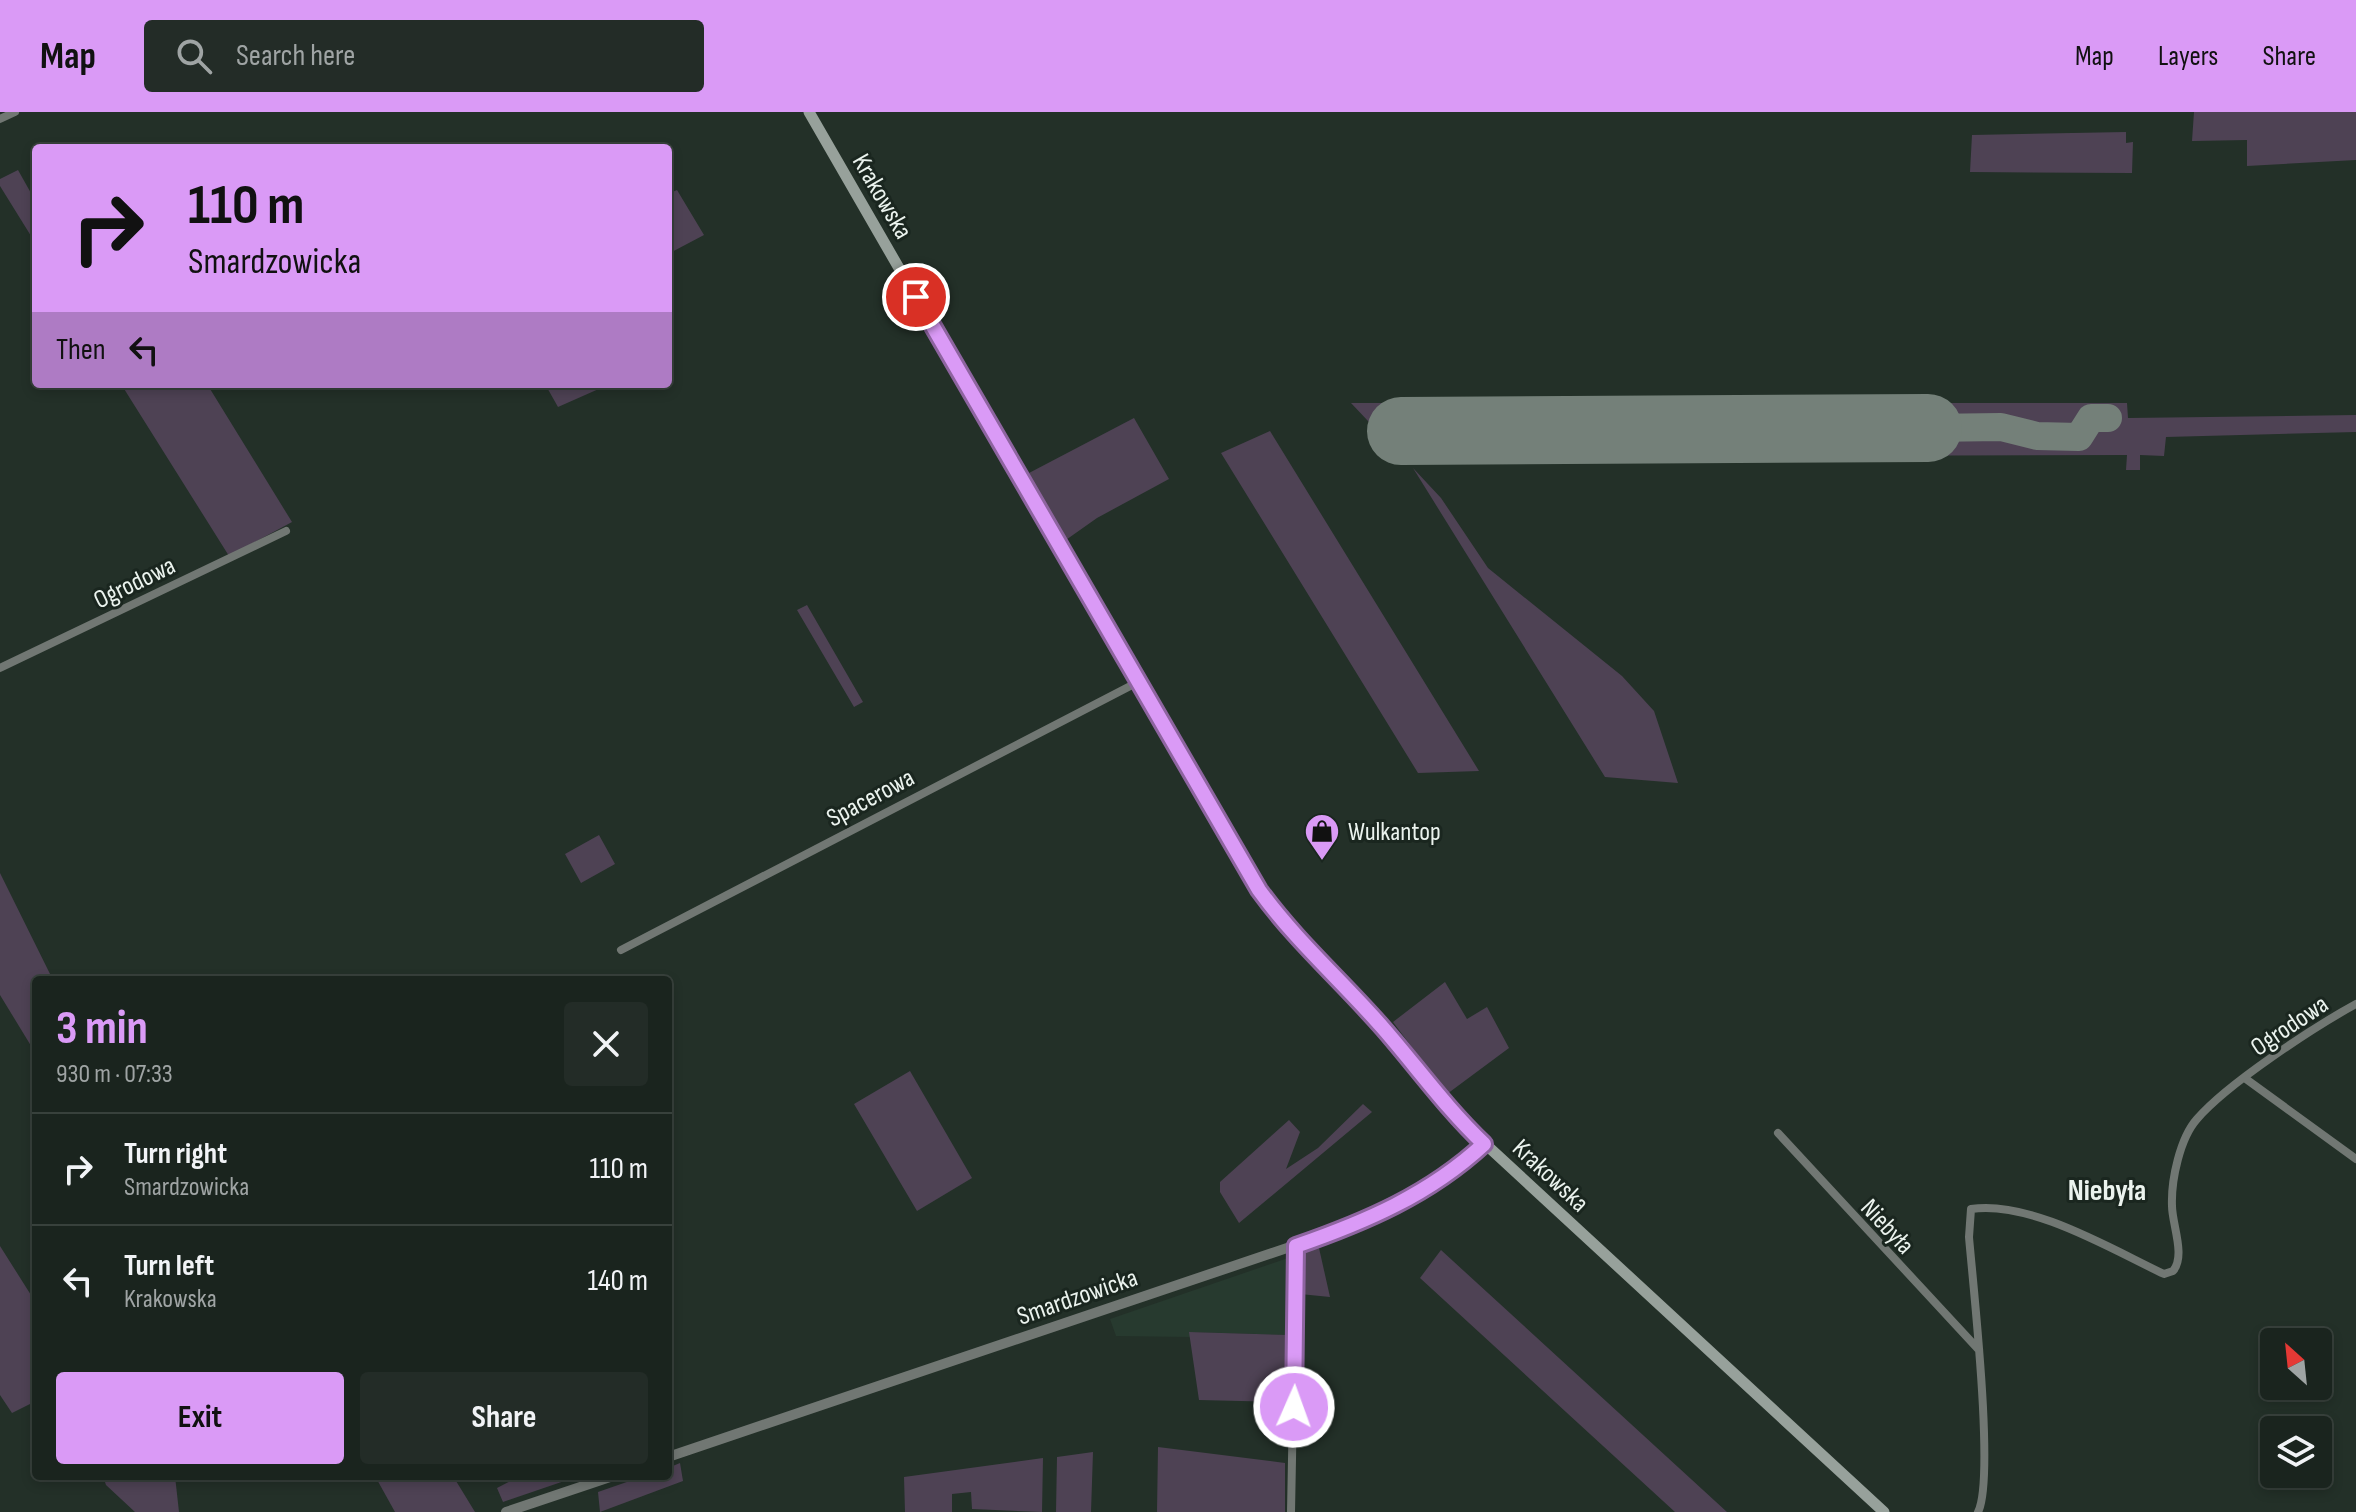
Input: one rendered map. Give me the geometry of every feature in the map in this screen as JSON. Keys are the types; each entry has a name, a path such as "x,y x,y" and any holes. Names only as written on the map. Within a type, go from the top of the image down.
{"main road":[{"name":"Krakowska","path":"809,112 1246,870 1286,927 1371,1014 1439,1100 1884,1512"}],"street":[{"path":"0,119 15,112"},
{"name":"Ogrodowa","path":"0,668 286,531"},
{"name":"Spacerowa","path":"621,950 1138,682"},
{"name":"Ogrodowa","path":"1979,1350 1969,1237 1971,1209 2005,1208 2045,1220 2164,1274 2177,1267 2171,1204 2185,1140 2196,1120 2246,1079 2356,1004"},
{"name":"Ogrodowa","path":"2246,1079 2356,1159"},
{"name":"Niebyła","path":"1778,1133 1970,1344 1979,1350"},
{"name":"Smardzowicka","path":"672,1456 1296,1246 1393,1208 1440,1179 1484,1144"},
{"path":"1291,1512 1296,1246"},
{"path":"1978,1512 1983,1479 1979,1350"},
{"path":"506,1512 601,1480"}],"shaded area":[{"path":"2194,112 2356,112 2356,160 2247,166 2247,140 2192,141"},
{"path":"2126,132 2126,143 2133,142 2132,173 1970,172 1972,135"},
{"path":"18,170 32,195 32,238 0,186 0,179"},
{"path":"677,190 704,235 672,252 672,192"},
{"path":"124,388 209,388 292,522 229,556"},
{"path":"547,388 601,388 558,407"},
{"path":"1351,403 2127,403 2128,418 2356,415 2356,432 2166,437 2164,456 2140,455 2140,470 2126,470 2127,455 1402,457"},
{"path":"1134,418 1169,479 1097,518 1063,542 1029,473"},
{"path":"1270,431 1479,771 1418,773 1221,453"},
{"path":"1413,468 1441,498 1488,568 1622,676 1654,711 1678,783 1605,777"},
{"path":"807,605 863,702 854,707 797,610"},
{"path":"599,835 615,864 581,883 565,854"},
{"path":"0,873 51,976 32,976 32,1047 0,995"},
{"path":"1445,982 1467,1019 1487,1007 1509,1048 1447,1094 1393,1022"},
{"path":"910,1071 972,1178 917,1211 854,1104"},
{"path":"1363,1104 1372,1112 1239,1223 1220,1192 1220,1182 1289,1120 1300,1132 1286,1169 1318,1148"},
{"path":"0,1246 32,1297 32,1403 12,1413 0,1395"},
{"path":"1319,1248 1330,1297 1300,1294 1299,1254"},
{"path":"1441,1250 1727,1512 1675,1512 1420,1278"},
{"path":"1288,1258 1289,1335 1190,1332 1190,1337 1116,1336 1110,1319"},
{"path":"1189,1332 1289,1335 1286,1402 1199,1400"},
{"path":"1158,1447 1285,1463 1285,1512 1157,1512"},
{"path":"1093,1452 1091,1512 1056,1512 1057,1457"},
{"path":"1043,1458 1042,1512 972,1509 971,1492 952,1494 952,1512 905,1512 904,1477"},
{"path":"680,1463 683,1481 600,1512 598,1492 632,1480 672,1480 672,1466"},
{"path":"104,1480 175,1480 179,1512 135,1512"},
{"path":"377,1480 455,1480 475,1512 395,1512"},
{"path":"512,1480 567,1480 503,1502 497,1488"}],"taxiway":[{"path":"1928,428 2001,427 2037,436 2079,437 2091,418 2108,418"}],"runway":[{"path":"1401,431 1928,428"}],"place":[{"name":"Wulkantop","path":"1322,862"}],"district":[{"name":"Niebyła","path":"2107,1190"}],"route":[{"path":"916,297 1259,890 1286,927 1371,1014 1439,1100 1484,1144 1440,1179 1393,1208 1346,1229 1296,1246 1294,1407"}]}
